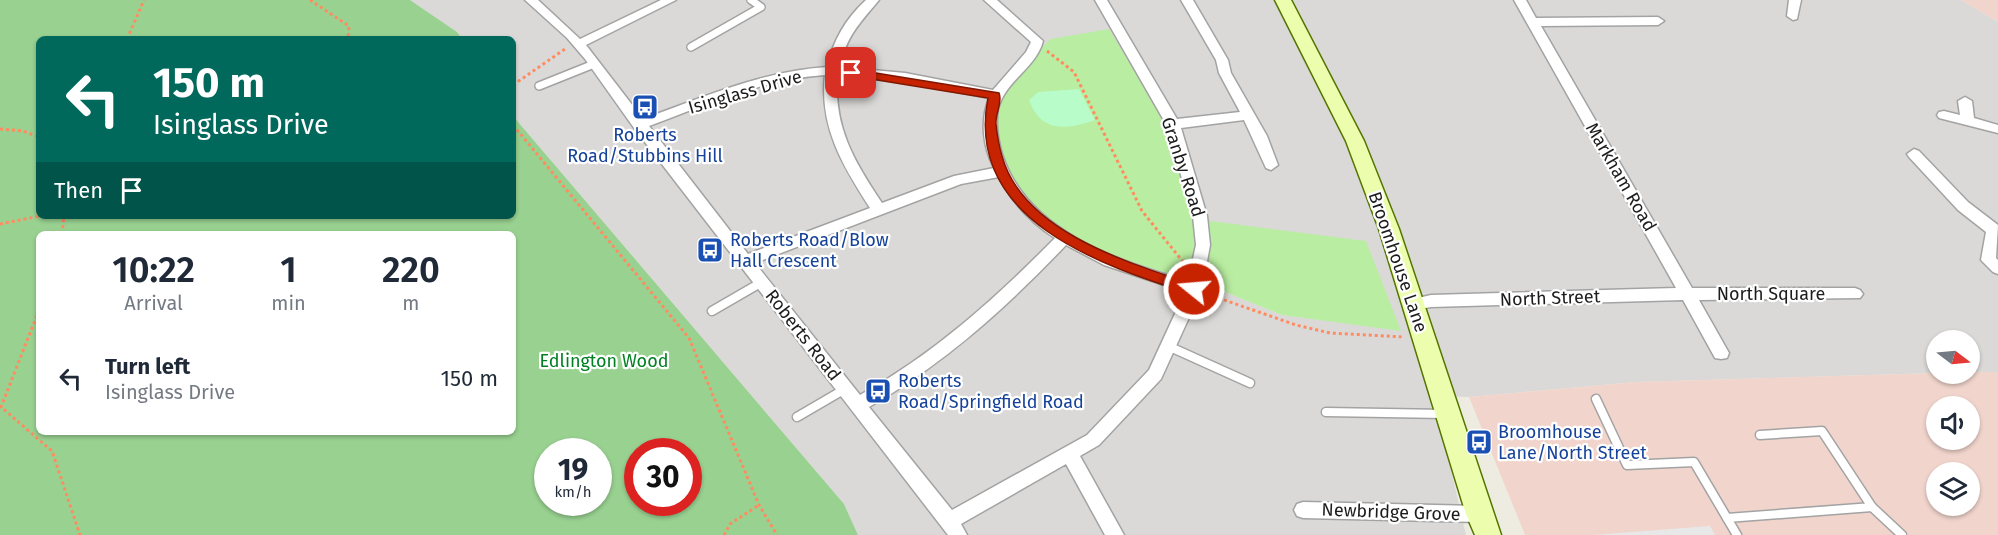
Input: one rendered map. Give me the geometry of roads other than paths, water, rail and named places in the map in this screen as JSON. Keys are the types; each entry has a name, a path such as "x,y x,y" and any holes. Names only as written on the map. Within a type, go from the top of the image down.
{"street":[{"name":"Roberts Road","path":"531,0 549,13 578,43 639,126 747,260 845,389 950,521 958,535"},
{"path":"578,43 670,0"},
{"path":"990,0 1034,36 1037,46 1035,51 1002,83 995,95 990,116 990,130 1002,172 1029,210 1065,237 1121,265 1194,289"},
{"name":"Granby Road","path":"950,521 1093,440 1155,374 1194,289 1203,245 1200,216 1173,124 1101,0"},
{"path":"1187,0 1222,60 1225,73 1249,115 1271,165"},
{"name":"Broomhouse Lane","path":"1283,0 1355,141 1389,229 1479,514 1488,535"},
{"name":"Markham Road","path":"1520,0 1721,353"},
{"path":"1793,16 1795,0"},
{"path":"868,1 847,28 840,43 832,72 831,93 835,130 847,159 878,209"},
{"path":"1533,22 1658,21"},
{"name":"Isinglass Drive","path":"639,126 738,90 814,72 892,77 995,95"},
{"path":"1965,101 1968,121"},
{"path":"1173,124 1249,115"},
{"path":"1944,115 1998,129"},
{"path":"1914,154 1963,206 1996,230 1988,260 1998,268"},
{"path":"747,260 959,180 1002,172"},
{"path":"858,405 902,380 952,345 1014,291 1065,237"},
{"name":"North Street","path":"1414,304 1431,301 1688,294"},
{"name":"North Square","path":"1688,294 1855,294"},
{"path":"1070,453 1115,535"},
{"name":"Newbridge Grove","path":"1303,510 1479,514"}],"lane":[{"path":"692,47 761,6 751,0"},
{"path":"539,86 594,64"},
{"path":"712,311 762,282"},
{"path":"1168,346 1250,382"},
{"path":"797,417 845,389"},
{"path":"1596,399 1627,465 1694,462 1737,535"},
{"path":"1326,412 1447,414"},
{"path":"1760,435 1822,431 1872,507 1902,535"},
{"path":"1727,518 1872,507"}],"place":[{"name":"Roberts Road/Stubbins Hill","path":"645,107"},
{"name":"Roberts Road/Blow Hall Crescent","path":"710,250"},
{"name":"Roberts Road/Springfield Road","path":"878,391"},
{"name":"Broomhouse Lane/North Street","path":"1479,442"}],"park label":[{"name":"Edlington Wood","path":"604,361"}]}
